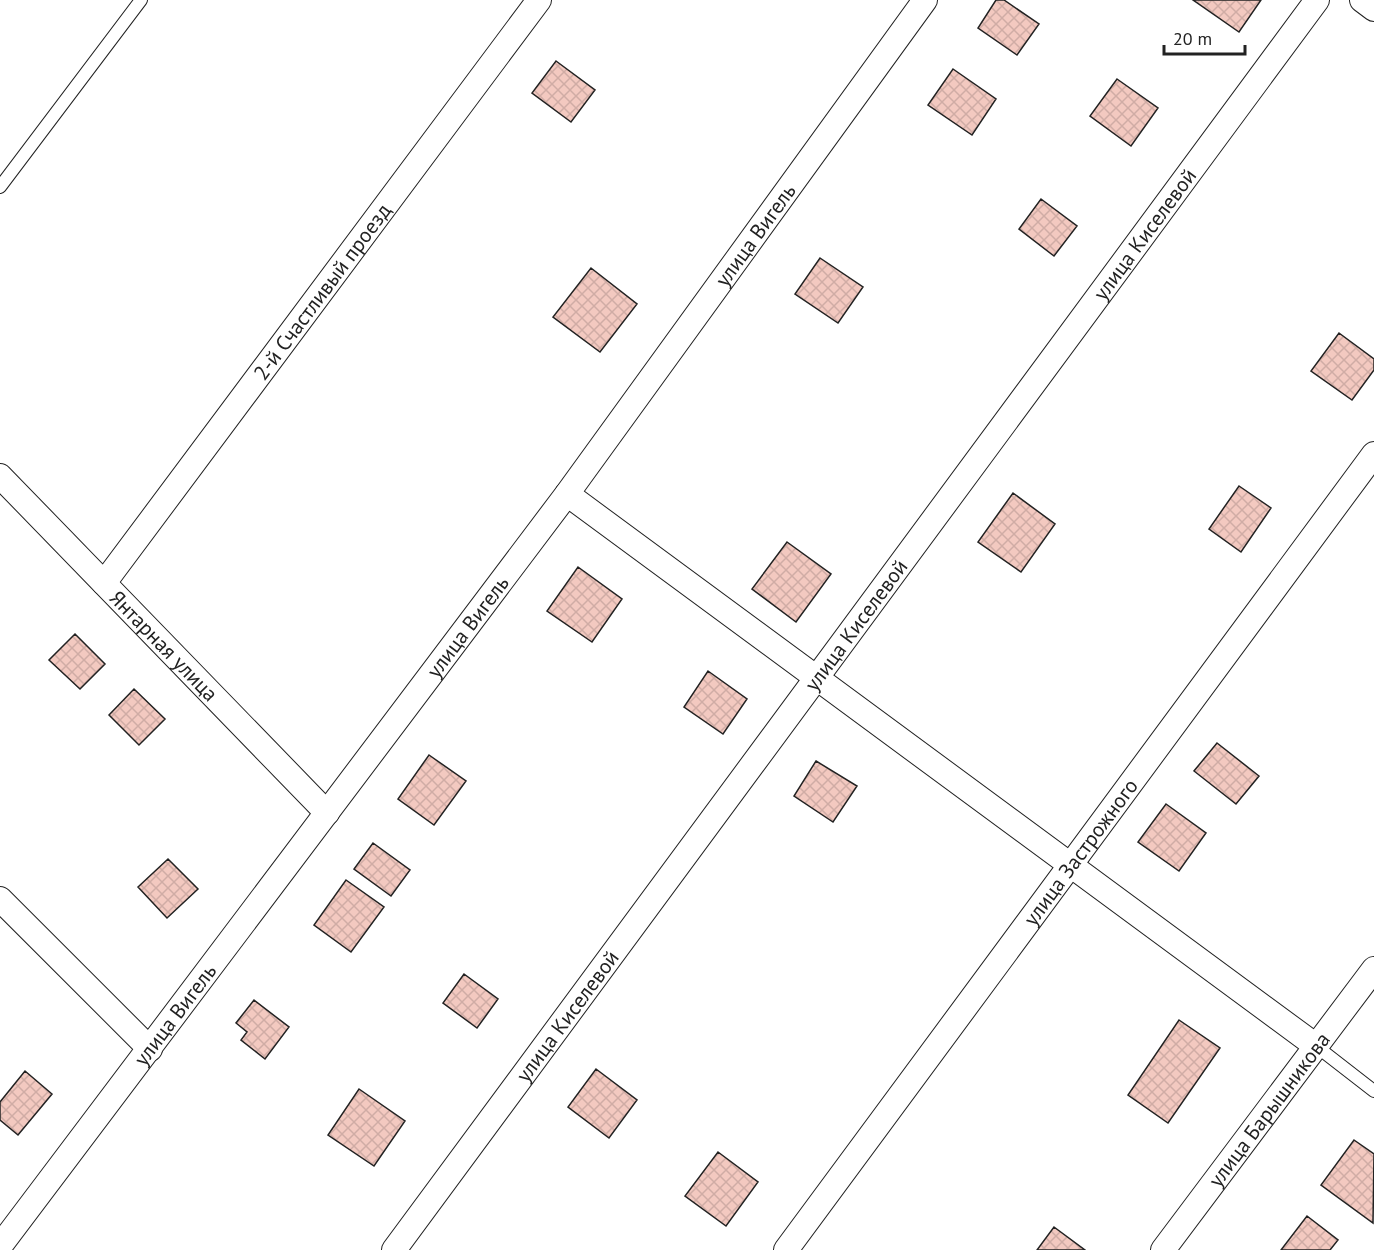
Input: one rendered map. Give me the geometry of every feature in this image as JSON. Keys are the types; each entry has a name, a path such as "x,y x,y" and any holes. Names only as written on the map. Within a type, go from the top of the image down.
{"street":[{"name":"2-й Счастливый проезд","path":"104,583 539,0"},
{"name":"улица Вигель","path":"0,1246 567,494 925,0"},
{"name":"улица Киселевой","path":"394,1250 1317,0"},
{"path":"1362,0 1374,9"},
{"name":"улица Застрожного","path":"786,1250 1374,454"},
{"name":"Янтарная улица","path":"0,476 327,813"},
{"path":"567,494 1316,1046"},
{"path":"0,899 150,1049"},
{"name":"улица Барышникова","path":"1163,1250 1374,969"}],"lane":[{"path":"0,187 141,0"},
{"path":"1316,1046 1374,1091"}],"building":[{"path":"996,0 1004,0 1039,24 1017,55 978,28"},
{"path":"1193,0 1261,0 1239,32"},
{"path":"556,61 595,90 571,122 532,93"},
{"path":"953,69 996,99 972,135 928,105"},
{"path":"1117,79 1158,108 1131,146 1090,116"},
{"path":"1041,199 1077,226 1054,256 1019,229"},
{"path":"820,258 863,287 838,323 795,294"},
{"path":"591,268 637,304 600,352 553,317"},
{"path":"1339,333 1374,359 1374,370 1352,400 1311,371"},
{"path":"1239,486 1271,508 1241,552 1209,529"},
{"path":"1013,493 1055,524 1021,572 978,542"},
{"path":"787,542 831,574 796,622 752,589"},
{"path":"578,567 622,599 592,642 547,611"},
{"path":"75,634 105,664 80,689 49,660"},
{"path":"708,671 747,699 723,734 684,707"},
{"path":"134,689 165,719 139,745 109,715"},
{"path":"1217,743 1259,776 1236,804 1194,771"},
{"path":"429,755 466,781 434,825 398,799"},
{"path":"816,761 857,786 833,822 794,796"},
{"path":"1166,804 1206,833 1179,871 1138,842"},
{"path":"373,843 410,870 391,896 354,869"},
{"path":"168,859 198,889 167,918 138,887"},
{"path":"346,880 384,907 351,952 314,925"},
{"path":"464,974 498,999 477,1028 443,1003"},
{"path":"254,1000 289,1027 265,1059 241,1040 247,1032 236,1023"},
{"path":"1179,1020 1220,1048 1168,1123 1128,1095"},
{"path":"596,1069 637,1100 609,1138 568,1107"},
{"path":"25,1071 52,1094 18,1135 0,1120 0,1102"},
{"path":"359,1089 405,1121 374,1166 328,1135"},
{"path":"1354,1140 1374,1154 1373,1223 1321,1185"},
{"path":"718,1152 758,1182 726,1226 685,1196"},
{"path":"1307,1216 1338,1240 1330,1250 1281,1250"},
{"path":"1054,1227 1085,1250 1037,1250"}]}
